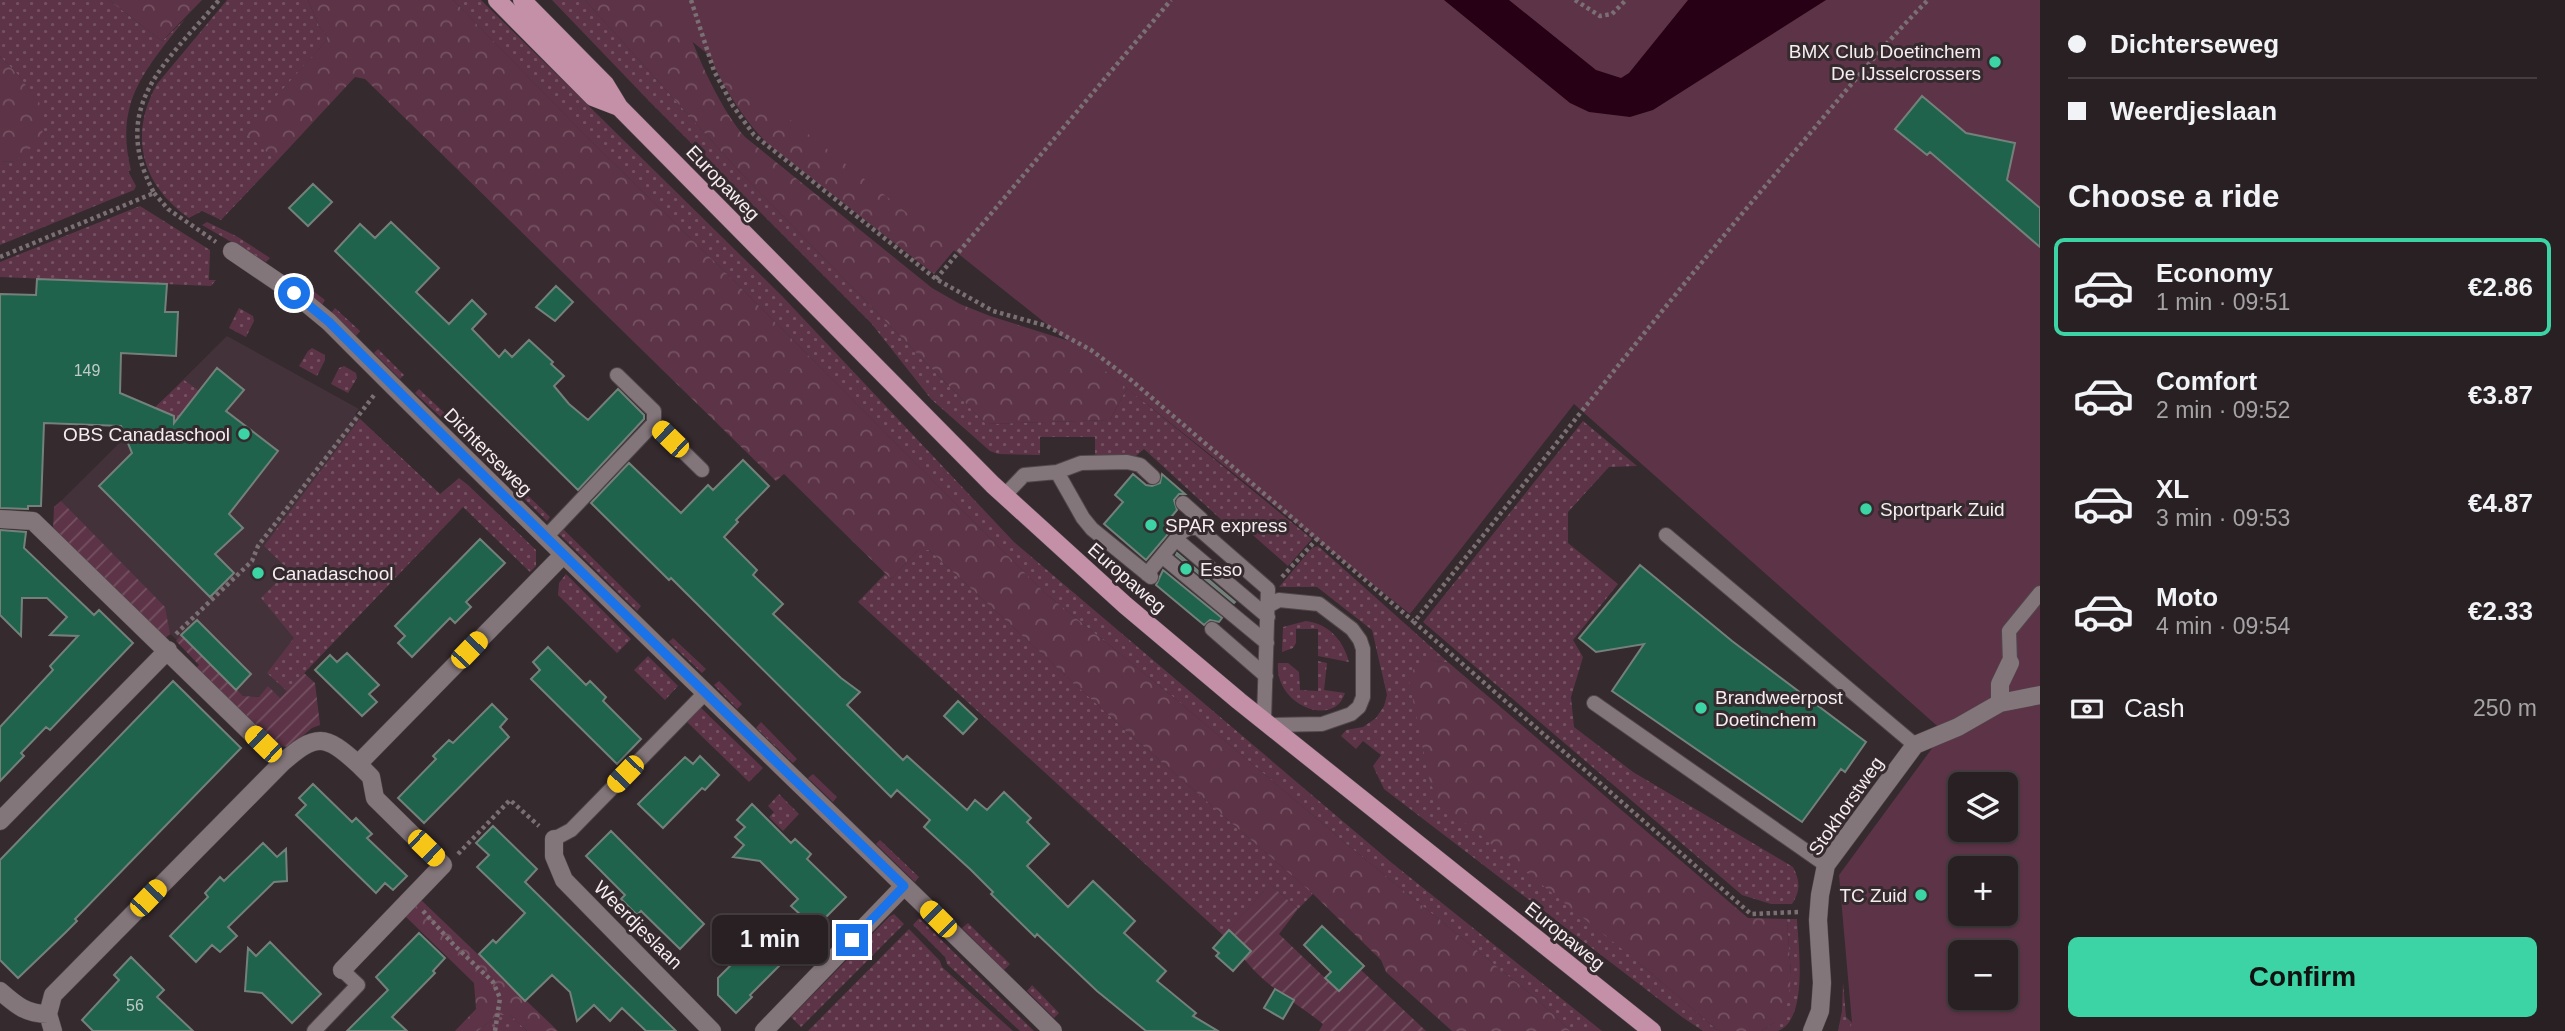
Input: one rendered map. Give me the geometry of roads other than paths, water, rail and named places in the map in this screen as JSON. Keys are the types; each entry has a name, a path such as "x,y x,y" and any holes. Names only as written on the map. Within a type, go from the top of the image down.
{"main road":[{"name":"Europaweg","path":"497,0 593,97 619,107"},
{"name":"Europaweg","path":"522,0 605,84 619,107 1004,496 1125,605 1652,1031"}],"street":[{"name":"Dichterseweg","path":"232,251 294,293 329,322 562,555 1053,1031"},
{"path":"0,519 33,521 282,763"},
{"path":"358,764 562,555"},
{"path":"0,821 165,648"},
{"path":"2000,703 2000,684 2010,663"},
{"name":"Stokhorstweg","path":"1812,1031 1820,1011 1822,983 1819,908 1826,865 1915,745 2000,703 2040,695"},
{"path":"0,990 20,1009 51,1023 53,995 282,763 302,745 320,741 337,745 371,777 375,798 443,865 342,970"},
{"name":"Weerdjeslaan","path":"554,839 554,856 564,880 712,1031"},
{"path":"764,1031 904,886"}],"lane":[{"path":"545,538 654,424 654,411 617,374"},
{"path":"654,424 702,470"},
{"path":"1004,496 1024,475 1057,472 1081,463 1127,462 1140,465 1153,477"},
{"path":"1057,472 1092,529 1149,576 1176,539 1189,528 1198,528 1268,589 1267,722 1322,724 1351,715 1359,707 1363,697 1363,649 1352,629 1319,604 1279,600 1268,612"},
{"path":"1183,503 1201,519 1206,534"},
{"path":"1666,536 1915,745"},
{"path":"1176,539 1268,612"},
{"path":"1162,556 1267,643"},
{"path":"2010,663 2009,631 2040,593"},
{"path":"1212,629 1266,676"},
{"path":"554,839 571,830 706,692"},
{"path":"1594,703 1826,865"},
{"path":"314,1031 358,985 342,970"}],"place":[{"name":"BMX Club Doetinchem De IJsselcrossers","path":"1995,62"},
{"name":"OBS Canadaschool","path":"244,434"},
{"name":"Sportpark Zuid","path":"1866,509"},
{"name":"SPAR express","path":"1151,525"},
{"name":"Esso","path":"1186,569"},
{"name":"Canadaschool","path":"258,573"},
{"name":"Brandweerpost Doetinchem","path":"1701,708"},
{"name":"TC Zuid","path":"1921,895"}]}
